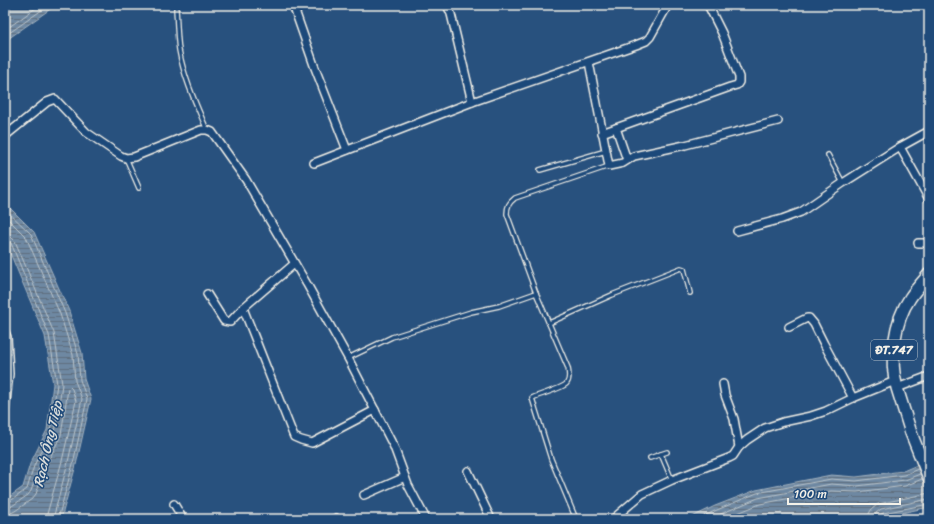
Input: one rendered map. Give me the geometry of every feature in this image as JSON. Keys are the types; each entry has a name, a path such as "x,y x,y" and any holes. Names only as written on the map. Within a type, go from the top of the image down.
{"main road":[{"name":"ĐT.747","path":"929,274 909,299 900,319 895,337 893,362 896,384 929,478"}],"street":[{"path":"294,5 315,68 347,150"},
{"path":"447,5 451,14 472,102"},
{"path":"314,163 472,102 646,41 650,37 668,5"},
{"path":"602,133 730,87 739,82 722,33 708,5"},
{"path":"589,62 609,166 625,162 634,156 685,145 778,121"},
{"path":"5,136 47,102 55,98 86,132 126,158 134,157 201,130 212,132 246,180 348,358 394,447 408,485 426,519"},
{"path":"616,128 625,162"},
{"path":"737,231 802,212 900,147 929,131"},
{"path":"900,147 929,199"},
{"path":"918,244 929,243"},
{"path":"207,294 224,321 230,322 243,308 294,264"},
{"path":"243,308 294,437 312,442 375,410"},
{"path":"789,327 807,318 811,319 853,398"},
{"path":"5,332 7,337 9,374 5,411"},
{"path":"613,519 642,494 672,480 733,456 739,447 765,428 783,422 811,416 826,411 853,398 896,384 929,376"},
{"path":"723,384 724,395 734,419 739,447"},
{"path":"468,471 491,519"},
{"path":"364,495 405,477"},
{"path":"174,504 183,519"}],"lane":[{"path":"176,9 179,50 185,76 207,130"},
{"path":"540,170 606,151"},
{"path":"828,156 844,183"},
{"path":"126,158 139,188"},
{"path":"576,519 551,459 532,398 565,386 569,380 568,368 536,293 507,214 508,204 516,198 609,166"},
{"path":"549,323 612,295 681,268 684,269 690,293"},
{"path":"348,358 392,337 471,312 499,306 536,293"},
{"path":"650,458 667,452"},
{"path":"661,454 672,480"}],"water":[{"path":"5,5 56,5 5,41"},
{"name":"Rạch Ông Tiệp","path":"5,203 34,232 69,311 82,353 84,379 91,399 76,465 61,519 5,519 5,500 23,487 30,464 47,430 53,384 45,336 5,241"},
{"path":"929,460 929,507 874,519 688,519 715,506 756,490 831,475 856,477 903,471"}]}
